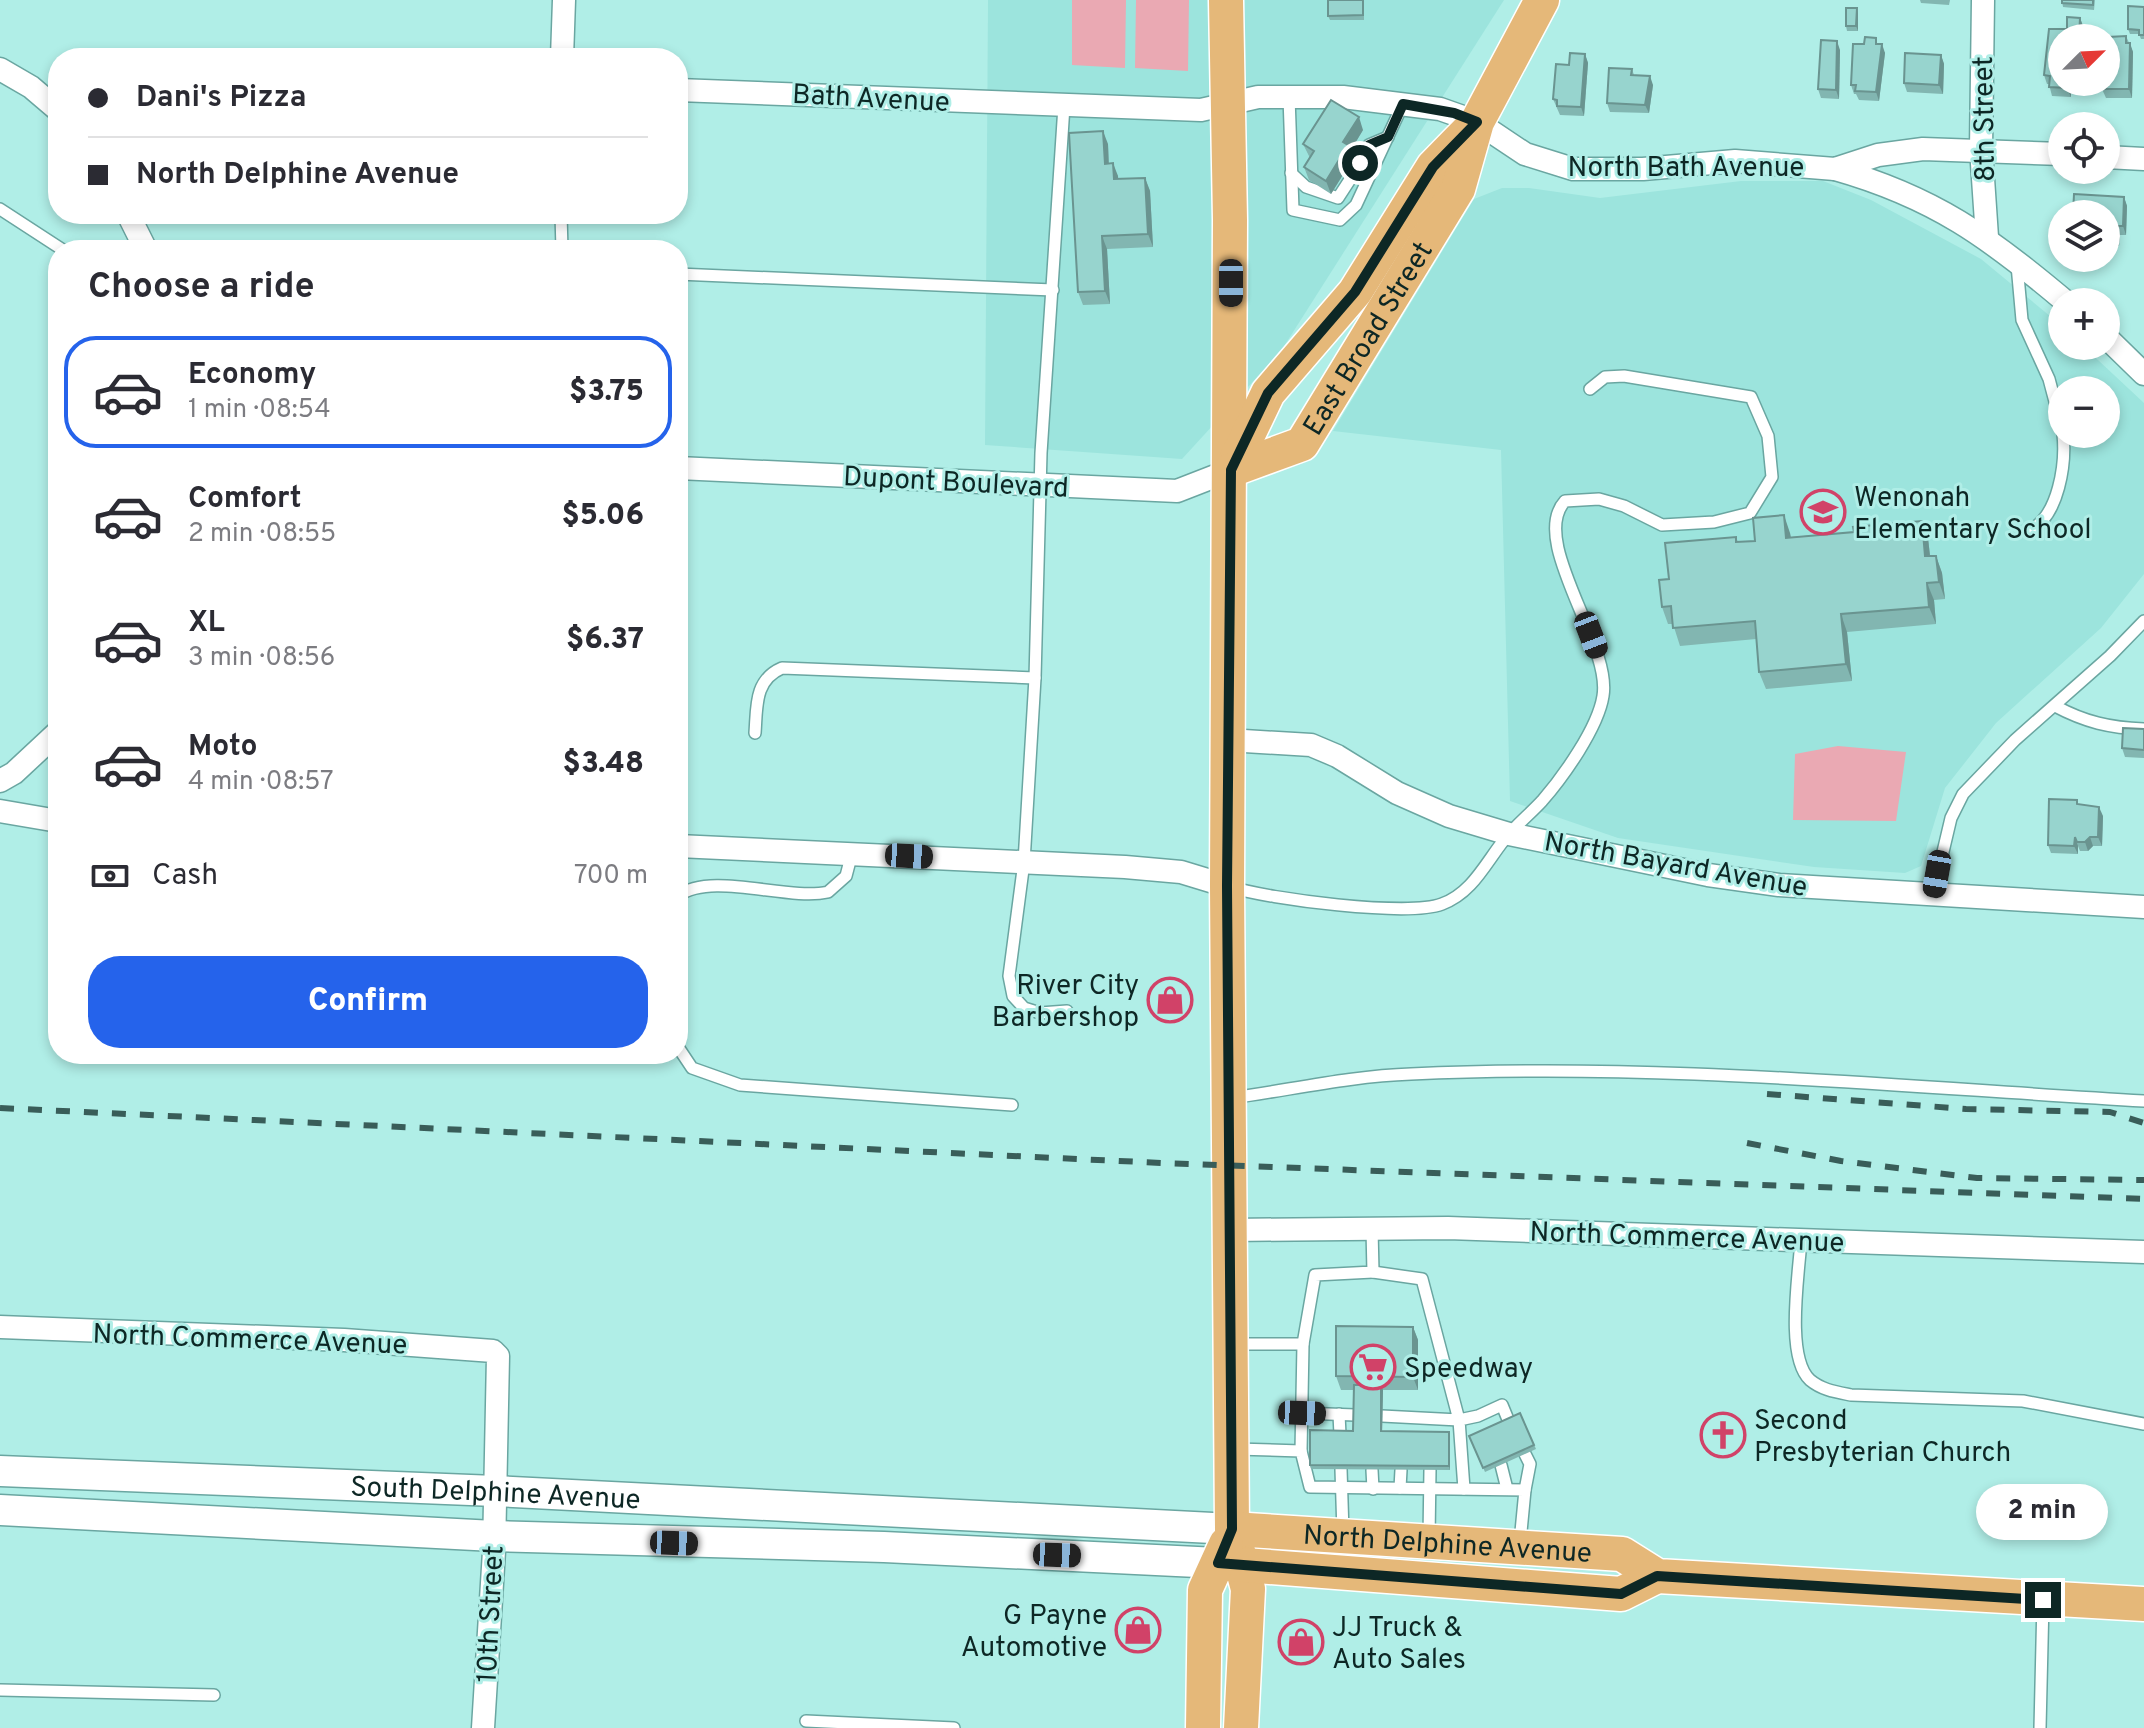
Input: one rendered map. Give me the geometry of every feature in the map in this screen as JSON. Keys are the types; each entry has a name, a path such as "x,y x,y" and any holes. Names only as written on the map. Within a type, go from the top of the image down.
{"main road":[{"path":"1203,1728 1205,1590 1229,1564 1232,1529 1227,886 1231,470 1226,0"},
{"name":"East Broad Street","path":"1231,470 1302,444 1458,189 1477,122 1542,0"},
{"name":"East Broad Street","path":"1231,470 1268,393 1355,292 1433,167 1477,122"},
{"name":"South Delphine Avenue","path":"0,1471 495,1491 1232,1529"},
{"name":"South Delphine Avenue","path":"0,1510 494,1536 884,1547 1229,1564"},
{"name":"North Delphine Avenue","path":"1232,1529 1429,1539 1622,1554 1657,1576 2144,1604"},
{"path":"1229,1564 1248,1589 1241,1728"},
{"name":"North Delphine Avenue","path":"1229,1564 1621,1594 1657,1576"}],"street":[{"path":"562,48 564,0"},
{"name":"8th Street","path":"1983,0 1981,149 1987,237"},
{"path":"0,69 31,87 48,101"},
{"name":"Bath Avenue","path":"688,90 1201,110 1226,104"},
{"name":"North Bath Avenue","path":"1226,104 1258,97 1343,97 1454,113 1477,122 1525,154 1573,169 1643,169 1735,161 1835,169 1878,155 1923,149 2048,153"},
{"path":"2120,158 2144,159"},
{"path":"1835,169 1889,184 1943,209 1987,237 2050,288"},
{"path":"2120,351 2144,374"},
{"name":"Dupont Boulevard","path":"688,468 1177,491 1231,470"},
{"path":"0,781 48,740"},
{"name":"North Bayard Avenue","path":"1228,740 1311,745 1337,756 1397,793 1449,816 1509,834 1708,875 1779,885 2144,907"},
{"path":"0,811 48,819"},
{"path":"688,846 1181,872 1227,886"},
{"name":"North Commerce Avenue","path":"1231,1230 1448,1228 2144,1252"},
{"name":"North Commerce Avenue","path":"0,1327 485,1348 498,1356"},
{"name":"10th Street","path":"483,1728 494,1536 498,1356"}],"lane":[{"path":"1289,97 1293,210 1340,220 1356,205 1403,104"},
{"path":"1064,106 1041,485 1035,678 1024,862 1010,988 1017,1002 1031,1011 1067,1011"},
{"path":"1360,163 1369,145 1388,137"},
{"path":"1291,173 1306,187 1338,198 1351,178"},
{"path":"0,209 48,240"},
{"path":"2017,260 2022,320 2048,377"},
{"path":"688,274 1053,290"},
{"path":"1227,886 1262,897 1431,908 1462,895 1509,834 1542,800 1569,765 1603,697 1601,661 1566,576 1555,523 1557,510 1565,501 1599,499 1624,506 1662,525 1714,522 1750,513 1772,477 1768,436 1751,397 1624,376 1605,377 1590,389"},
{"path":"2030,530 2043,521 2054,499 2062,464 2062,448"},
{"path":"1933,894 1951,818 1963,794 2015,740 2144,621"},
{"path":"755,733 762,681 768,674 782,668 1035,678"},
{"path":"2055,706 2082,720 2111,728 2144,729"},
{"path":"688,890 714,887 828,892 846,876 852,853"},
{"path":"688,1062 692,1068 740,1085 1012,1105"},
{"path":"1229,1099 1409,1074 1588,1072 1700,1075 2144,1101"},
{"path":"1372,1229 1373,1272"},
{"path":"1801,1240 1796,1337 1800,1366 1809,1379 1824,1389 1851,1395 2023,1401 2144,1424"},
{"path":"1464,1489 1459,1420 1422,1279 1373,1272 1315,1275 1303,1344 1301,1451 1310,1487 1525,1490"},
{"path":"1232,1344 1303,1344"},
{"path":"1382,1416 1403,1422 1431,1418 1480,1420 1502,1405 1509,1422"},
{"path":"1302,1413 1355,1415"},
{"path":"1339,1414 1340,1435"},
{"path":"1430,1436 1431,1418"},
{"path":"1232,1448 1301,1451"},
{"path":"1519,1547 1530,1464 1525,1454"},
{"path":"1501,1465 1507,1489"},
{"path":"1341,1469 1343,1537"},
{"path":"1372,1470 1373,1489"},
{"path":"1400,1488 1401,1470"},
{"path":"1429,1539 1430,1470"},
{"path":"2040,1728 2043,1600"},
{"path":"0,1690 214,1695"},
{"path":"806,1721 954,1728"}],"shaded area":[{"path":"988,0 1504,0 1281,351 1182,459 985,445"},
{"path":"1072,0 1126,0 1125,68 1072,65"},
{"path":"1136,0 1189,0 1188,71 1135,68"},
{"name":"Wenonah Elementary School","path":"1741,181 1823,181 1871,200 1981,259 2048,314 2048,360 2098,360 2115,376 2048,376 2048,448 2120,448 2120,381 2144,403 2144,574 2101,628 1996,723 1945,788 1921,866 1905,873 1814,867 1618,838 1510,801 1501,450 1333,431 1474,199 1502,188 1529,188 1600,198"},
{"path":"1838,746 1906,752 1896,821 1793,820 1795,754"}],"building":[{"path":"1328,0 1363,0 1363,15 1328,16"},
{"path":"2062,0 2093,0 2093,5 2062,3"},
{"path":"2128,6 2144,7 2144,35 2139,35 2139,30 2128,29"},
{"path":"1846,8 1857,8 1856,26 1846,26"},
{"path":"2067,17 2080,18 2080,24 2067,24"},
{"path":"2120,36 2126,36 2126,43 2130,43 2129,89 2120,89"},
{"path":"1865,37 1876,38 1876,44 1882,44 1876,92 1855,91 1856,85 1851,85 1853,44 1864,44"},
{"path":"2048,38 2048,76 2044,75"},
{"path":"1821,40 1837,41 1836,90 1818,89"},
{"path":"1570,53 1585,54 1581,107 1557,106 1557,100 1553,99 1556,64 1569,65"},
{"path":"1905,53 1941,55 1939,85 1904,83"},
{"path":"1609,68 1632,69 1631,75 1650,76 1645,105 1607,103"},
{"path":"1331,100 1359,117 1343,142 1364,155 1355,170 1339,160 1326,181 1304,167 1314,151 1303,144"},
{"path":"1103,131 1105,164 1113,163 1114,179 1145,178 1148,234 1102,236 1105,291 1078,292 1069,133"},
{"path":"2074,194 2124,197 2123,226 2120,226 2120,200 2074,200"},
{"path":"1784,515 1786,538 1854,532 1853,527 1922,521 1925,556 1936,556 1939,582 1927,583 1929,607 1841,614 1846,664 1759,672 1755,621 1673,628 1671,606 1662,607 1659,580 1669,579 1665,543 1736,537 1736,542 1755,541 1753,518"},
{"path":"2123,728 2144,729 2144,750 2122,748"},
{"path":"2049,799 2077,800 2077,804 2099,807 2098,837 2077,842 2075,837 2074,846 2048,845"},
{"path":"1336,1326 1413,1327 1413,1377 1336,1376"},
{"path":"1354,1385 1381,1385 1381,1431 1449,1432 1449,1466 1310,1465 1310,1430 1353,1431"},
{"path":"1520,1413 1534,1445 1483,1468 1469,1436"}],"railway":[{"path":"1767,1094 1966,1109 2110,1112 2144,1123"},
{"path":"0,1108 1162,1163 2144,1199"},
{"path":"1747,1143 1841,1161 1977,1178 2144,1180"}],"place":[{"name":"Wenonah Elementary School","path":"1823,512"},
{"name":"River City Barbershop","path":"1170,1000"},
{"name":"Speedway","path":"1373,1367"},
{"name":"Second Presbyterian Church","path":"1723,1435"},
{"name":"G Payne Automotive","path":"1138,1630"},
{"name":"JJ Truck & Auto Sales","path":"1301,1642"}],"route":[{"path":"1360,163 1369,145 1388,137 1403,104 1440,109 1477,122 1433,167 1372,269 1268,393 1231,470 1227,886 1232,1529 1218,1563 1621,1594 1657,1576 2043,1600"}]}
